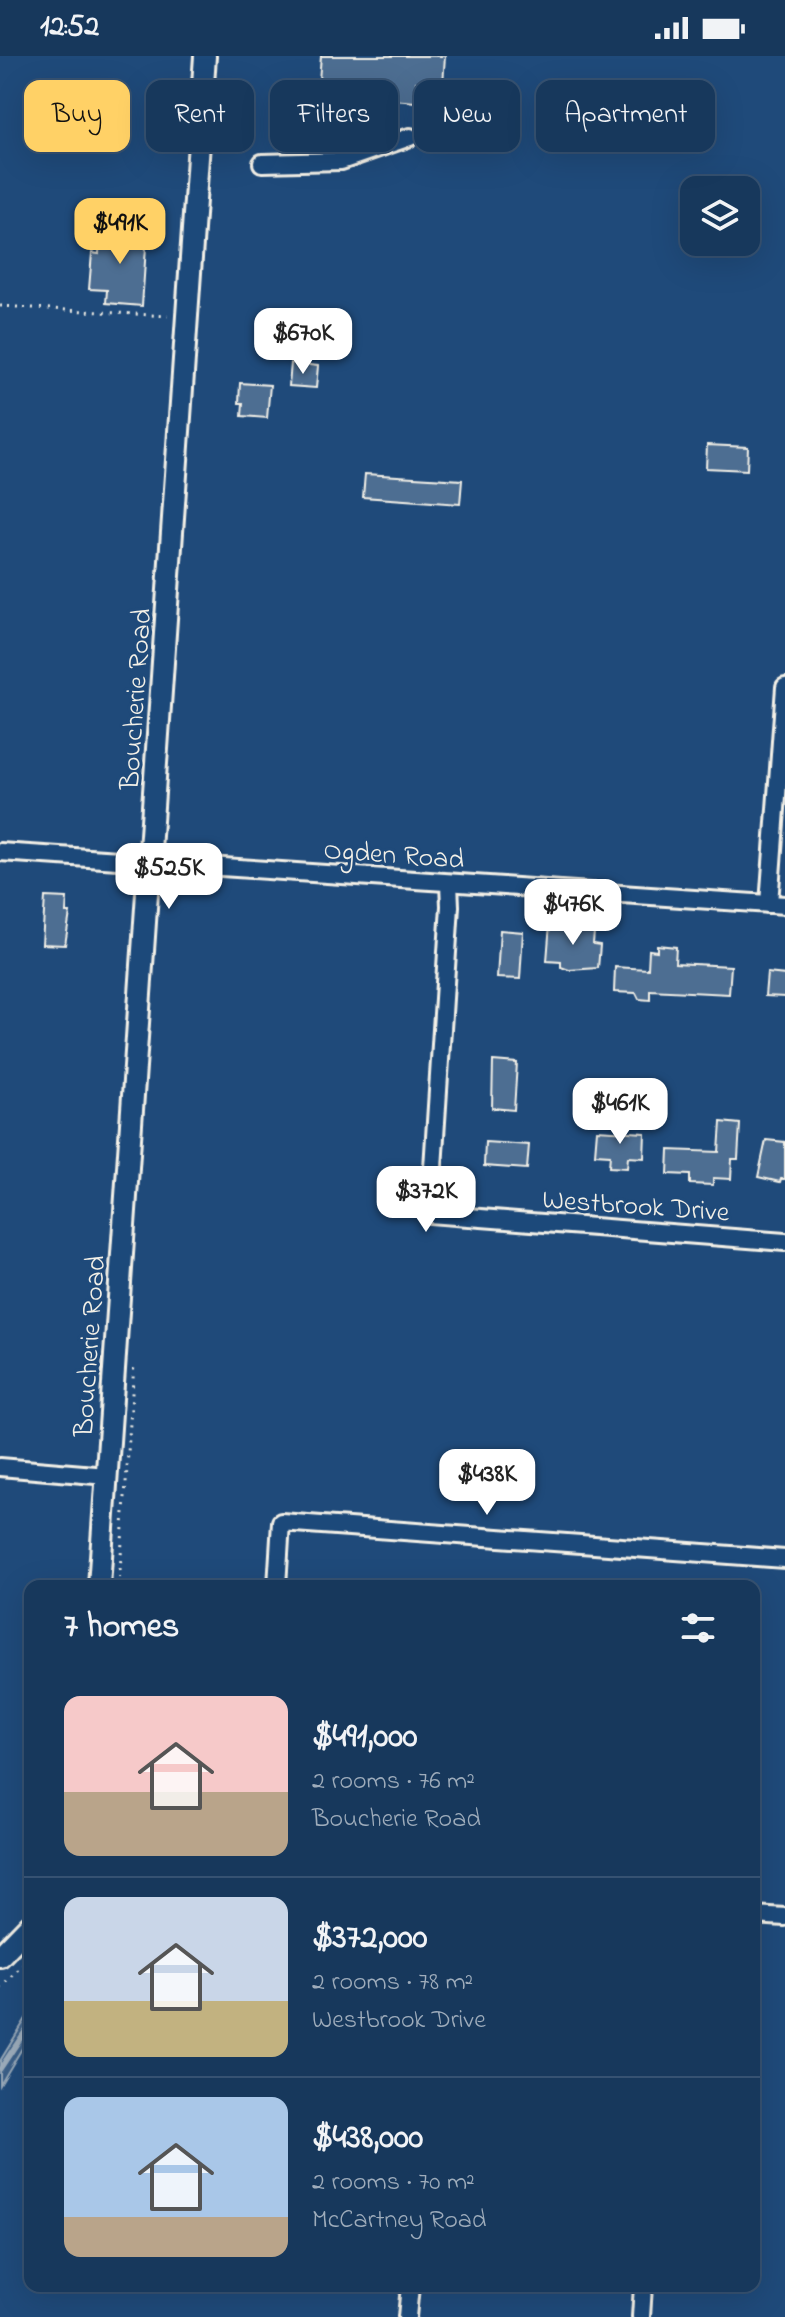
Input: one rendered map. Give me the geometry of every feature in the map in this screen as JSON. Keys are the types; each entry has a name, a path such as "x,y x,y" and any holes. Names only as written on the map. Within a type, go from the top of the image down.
{"main road":[{"name":"Boucherie Road","path":"99,1580 205,56"},
{"path":"0,1956 24,1931"}],"street":[{"path":"262,163 341,161 410,137"},
{"path":"777,904 785,687"},
{"name":"Ogden Road","path":"0,852 777,904"},
{"name":"Westbrook Drive","path":"449,883 430,1214 785,1242"},
{"path":"0,1467 107,1476"},
{"path":"277,1580 281,1522 785,1559"},
{"path":"760,1915 785,1917"},
{"path":"407,2317 409,2292"},
{"path":"641,2317 643,2292"}],"path":[{"path":"0,306 188,317"},
{"path":"0,1988 24,1963"}],"shaded area":[{"path":"24,2022 24,2045 0,2085 0,2061"}],"building":[{"path":"321,56 445,56 443,80 414,80 414,102 398,100 398,80 319,80"},
{"path":"100,229 147,232 142,306 106,303 107,290 89,289 92,253 99,254"},
{"path":"291,363 318,366 316,388 289,386"},
{"path":"240,383 270,385 267,418 242,416"},
{"path":"707,445 748,447 747,470 706,468"},
{"path":"365,474 462,480 460,504 363,497"},
{"path":"45,897 67,898 66,913 70,913 65,945 42,944"},
{"path":"550,923 594,932 593,944 600,945 598,968 569,970 561,967 561,962 547,961"},
{"path":"500,930 523,932 520,979 497,978"},
{"path":"657,945 676,947 675,963 731,966 729,994 650,990 650,1000 639,999 636,993 614,992 615,967 648,969 649,950 657,951"},
{"path":"767,973 785,975 785,997 765,996"},
{"path":"493,1061 517,1063 514,1110 492,1108"},
{"path":"721,1122 740,1124 738,1159 732,1159 731,1179 713,1178 713,1185 690,1184 690,1175 668,1174 669,1150 719,1152"},
{"path":"597,1130 645,1133 644,1158 628,1157 627,1168 609,1167 610,1155 595,1154"},
{"path":"766,1140 785,1142 785,1179 780,1182 758,1177"},
{"path":"485,1142 529,1145 527,1169 484,1166"}],"waterway":[{"path":"0,2069 24,2033"}]}
